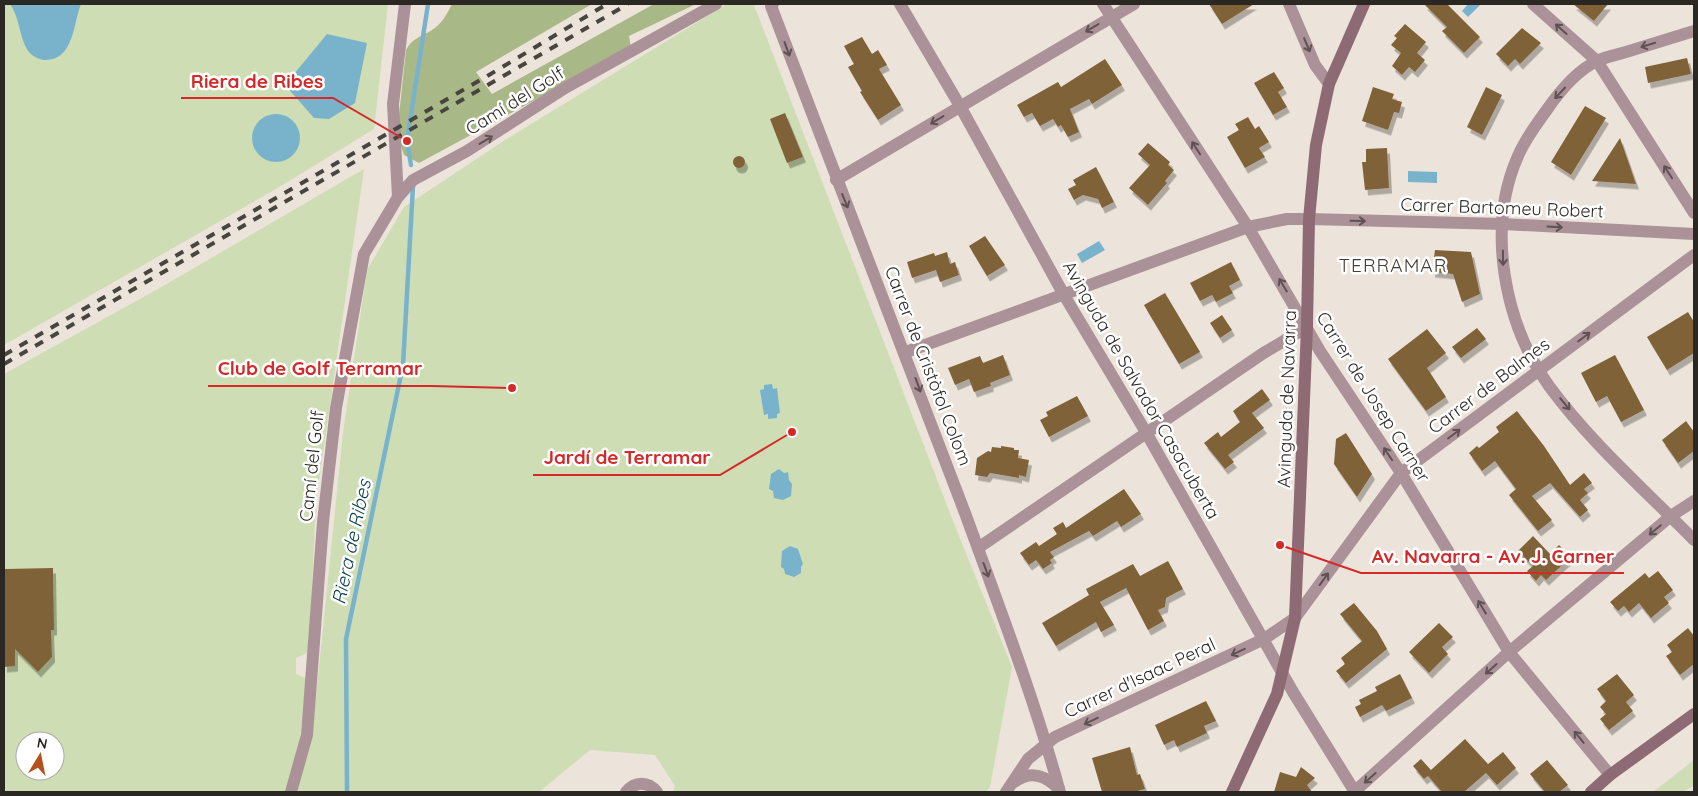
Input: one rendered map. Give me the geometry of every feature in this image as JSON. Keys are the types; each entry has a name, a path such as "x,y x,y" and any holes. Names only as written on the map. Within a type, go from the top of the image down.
{"street":[{"path":"398,197 394,104 405,4"},
{"name":"Camí del Golf","path":"291,792 307,735 323,522 336,408 350,321 364,254 398,197 413,180 506,128 565,88 716,4"},
{"name":"Carrer de Cristòfol Colom","path":"773,4 771,6 836,180 906,352 978,548 1047,743 1060,791"},
{"name":"Avinguda de Salvador Casacuberta","path":"900,4 960,106 1064,295 1147,434 1264,640 1355,792"},
{"name":"Carrer de Josep Carner","path":"1103,4 1248,227 1320,351 1401,473 1509,652 1610,775"},
{"path":"836,180 1134,4"},
{"path":"1288,4 1315,65 1328,84"},
{"name":"Avinguda de Navarra","path":"1232,792 1269,713 1284,673 1295,618 1307,327 1309,219 1316,145 1328,84 1364,4"},
{"path":"1533,4 1597,61 1694,213"},
{"path":"1694,31 1597,61 1578,74 1557,96 1529,135 1511,176 1506,196 1503,224 1502,261 1506,291 1514,315 1549,385 1600,446 1694,540"},
{"name":"Carrer Bartomeu Robert","path":"906,352 1248,227 1287,219 1503,224 1694,234"},
{"name":"Carrer de Balmes","path":"1295,618 1401,473 1694,255"},
{"path":"978,548 1262,354 1307,327"},
{"path":"1355,792 1509,652 1672,516 1694,502"},
{"name":"Carrer d'Isaac Peral","path":"1009,788 1028,759 1055,737 1264,640 1295,618"},
{"path":"1591,792 1610,775 1694,714"},
{"name":"Carrer d'Isaac Peral","path":"1009,788 1031,774 1044,777 1060,791"},
{"path":"626,792 630,788 648,784 657,792"}],"green space":[{"path":"4,4 388,4 374,129 276,189 4,345"},
{"path":"452,4 592,4 476,72 492,94 654,4 696,4 629,36 631,48 419,163 404,155 397,134 406,50 414,40 439,25"},
{"path":"727,4 754,5 953,521 1012,667 990,787 986,792 673,792 675,786 655,755 590,750 539,792 296,792 312,736 343,433 367,270 404,207 502,142"},
{"path":"364,169 316,502 309,652 296,658 296,674 306,678 300,741 286,792 4,792 4,374 158,289"},
{"path":"1694,760 1694,785 1683,792 1653,792"}],"water":[{"path":"10,4 81,4 67,48 54,59 44,60 35,57 25,46 16,15"},
{"path":"1468,4 1481,4 1468,17 1462,11"},
{"path":"327,34 367,43 355,103 329,119 314,118 285,85"},
{"path":"276,114 285,116 293,121 298,129 300,138 298,147 293,155 285,160 276,162 267,160 259,155 254,147 252,138 254,129 259,121 267,116"},
{"path":"1408,171 1437,172 1437,183 1408,182"},
{"path":"1099,241 1105,250 1082,263 1077,254"},
{"path":"772,384 773,389 777,388 780,413 777,414 777,418 768,419 768,414 764,415 760,390 764,389 764,385"},
{"path":"779,469 784,473 788,472 789,480 792,484 791,496 783,500 774,498 773,491 769,489 771,474"},
{"path":"790,546 798,549 803,564 801,573 794,577 785,574 784,569 781,567 782,551"}],"building":[{"path":"1209,4 1254,4 1222,24"},
{"path":"1424,4 1447,4 1480,37 1464,53 1442,31 1447,27"},
{"path":"1573,4 1608,4 1594,21"},
{"path":"1405,24 1426,42 1417,53 1425,60 1415,72 1409,67 1402,75 1392,66 1401,53 1391,45 1397,38 1394,36"},
{"path":"1522,28 1541,43 1520,64 1515,59 1508,66 1496,54"},
{"path":"862,37 872,54 878,50 887,65 879,69 901,105 878,120 860,92 862,91 848,67 854,64 844,46"},
{"path":"1687,58 1691,74 1648,83 1645,67"},
{"path":"1105,59 1122,85 1092,104 1089,99 1070,109 1079,132 1068,137 1061,125 1058,127 1053,119 1040,126 1032,113 1024,117 1017,105 1058,82 1061,87"},
{"path":"1274,72 1284,88 1278,92 1287,107 1273,115 1254,83"},
{"path":"1373,87 1394,94 1392,99 1402,102 1399,113 1394,112 1388,130 1362,121"},
{"path":"1486,87 1502,95 1482,135 1467,127"},
{"path":"1585,106 1606,118 1571,175 1551,162"},
{"path":"785,113 803,157 787,163 770,119"},
{"path":"1248,117 1255,129 1259,126 1269,142 1259,148 1265,157 1245,168 1227,137 1239,130 1235,124"},
{"path":"1620,138 1636,184 1592,181"},
{"path":"1148,143 1170,162 1168,165 1174,170 1165,181 1167,183 1148,205 1129,188 1150,165 1138,154"},
{"path":"1387,148 1389,188 1365,190 1362,162 1366,162 1366,149"},
{"path":"737,156 741,156 745,162 741,168 737,168 733,164 733,160"},
{"path":"1096,167 1114,202 1102,208 1098,199 1083,195 1074,200 1068,189 1076,185 1073,180"},
{"path":"985,236 1005,265 987,276 969,246"},
{"path":"1435,250 1471,252 1480,294 1462,302 1453,274 1432,272"},
{"path":"947,252 950,264 955,262 959,275 940,282 936,270 912,278 907,262 934,253 935,256"},
{"path":"1231,262 1240,280 1229,286 1233,293 1216,302 1212,295 1200,301 1190,283"},
{"path":"1165,293 1200,352 1179,364 1144,305"},
{"path":"1688,312 1694,322 1694,353 1667,370 1647,337"},
{"path":"1222,315 1232,330 1220,338 1210,323"},
{"path":"1477,328 1486,339 1461,358 1452,347"},
{"path":"1427,329 1446,353 1427,368 1446,397 1426,411 1388,359"},
{"path":"1003,355 1010,375 990,383 991,386 974,392 969,379 955,385 948,368 980,356 983,363"},
{"path":"1615,355 1644,410 1621,422 1607,396 1596,402 1581,373"},
{"path":"1262,389 1270,400 1252,413 1264,428 1228,455 1234,462 1225,469 1204,443 1218,432 1221,437 1240,422 1233,411"},
{"path":"1077,396 1088,416 1049,437 1040,420 1048,416 1046,412"},
{"path":"1517,411 1544,446 1570,485 1584,473 1592,483 1584,489 1588,493 1580,500 1588,510 1580,517 1550,483 1532,496 1552,520 1538,531 1509,495 1516,489 1495,461 1482,471 1469,453 1477,446 1479,448 1499,432 1496,427"},
{"path":"1686,421 1694,432 1694,451 1678,463 1662,440"},
{"path":"1346,433 1372,474 1357,497 1334,464 1336,439"},
{"path":"1001,446 1019,450 1018,458 1029,460 1026,477 1019,475 1019,478 990,473 987,477 975,475 977,458 988,451 991,452 992,447 1001,448"},
{"path":"1124,489 1141,514 1121,527 1117,521 1093,536 1089,531 1050,552 1054,557 1050,560 1052,563 1043,569 1036,560 1029,565 1020,553 1036,542 1039,546 1057,534 1053,528 1063,522 1066,528"},
{"path":"1533,536 1550,554 1559,545 1571,557 1546,580 1541,575 1536,581 1527,571 1533,566 1518,551"},
{"path":"1168,561 1183,589 1166,598 1165,607 1158,610 1164,621 1148,630 1126,588 1100,602 1114,625 1101,632 1096,622 1056,646 1042,623 1089,595 1086,589 1133,564 1140,576"},
{"path":"53,568 54,630 51,630 52,657 38,672 15,649 15,666 4,667 5,569"},
{"path":"1658,571 1673,590 1664,597 1669,603 1651,618 1639,603 1629,612 1624,606 1618,611 1610,602 1645,573 1649,578"},
{"path":"1354,603 1377,631 1387,649 1346,683 1336,671 1345,664 1341,658 1362,641 1340,614"},
{"path":"1439,623 1453,637 1442,647 1448,654 1429,673 1409,652"},
{"path":"1688,628 1694,636 1694,664 1680,675 1666,656 1672,652 1667,645"},
{"path":"1400,674 1412,698 1386,711 1382,705 1360,717 1355,707 1361,704 1359,700 1377,691 1375,687"},
{"path":"1617,674 1634,695 1626,702 1633,711 1609,730 1600,719 1606,714 1600,707 1606,701 1597,689"},
{"path":"1206,701 1216,721 1204,726 1207,733 1177,747 1174,740 1164,745 1155,725"},
{"path":"1465,739 1488,764 1503,752 1516,768 1497,785 1486,773 1464,792 1442,792 1428,776 1424,779 1413,766 1421,759 1431,770"},
{"path":"1130,747 1137,775 1140,774 1145,789 1133,792 1102,792 1092,758"},
{"path":"1547,760 1568,785 1559,792 1545,792 1530,774"},
{"path":"1301,767 1315,778 1307,785 1312,792 1274,792 1280,772 1296,777"}],"waterway":[{"name":"Riera de Ribes","path":"411,165 407,141 428,4"},
{"name":"Riera de Ribes","path":"347,792 346,639 403,365 413,186"}],"railway":[{"path":"4,355 489,75 607,4"},
{"path":"4,364 628,4"}],"place":[{"name":"Riera de Ribes","path":"407,141"},
{"name":"Club de Golf Terramar","path":"512,388"},
{"name":"Jardí de Terramar","path":"792,432"},
{"name":"Av. Navarra - Av. J. Carner","path":"1280,545"}],"district":[{"name":"TERRAMAR","path":"1393,265"}]}
